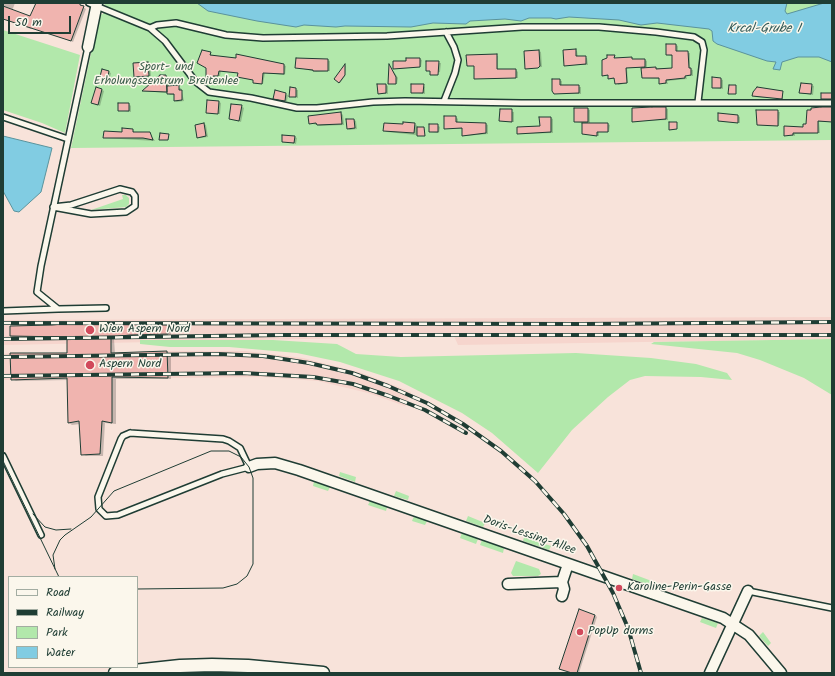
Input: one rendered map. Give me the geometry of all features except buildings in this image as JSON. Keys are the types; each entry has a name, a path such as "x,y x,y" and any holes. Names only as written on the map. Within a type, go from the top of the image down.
{"street":[{"path":"88,47 94,4"},
{"name":"Doris-Lessing-Allee","path":"249,467 257,464 275,463 299,470 733,623 759,645 781,673"},
{"path":"562,596 564,589 562,582 568,564"},
{"path":"508,584 562,582"},
{"path":"710,673 748,591"},
{"path":"115,673 212,665 248,666 323,673"}],"lane":[{"path":"94,4 150,28 165,41 195,81 209,92 244,96 289,107 307,109 382,101 521,103 832,103"},
{"path":"150,28 167,23 183,23 226,35 262,38 351,38 513,28 590,27 632,30 694,38 702,42 704,50 698,102"},
{"path":"444,101 455,73 458,60 454,47 446,32"},
{"path":"58,309 37,292 53,207 88,47"},
{"path":"3,117 68,139"},
{"path":"120,189 132,192 136,201 132,210 113,213 91,214 53,207 71,205 120,189"},
{"path":"3,311 106,308"},
{"path":"126,434 230,440 240,448 249,467 222,474 114,517 106,516 98,507 98,498 113,458 121,439 126,434"},
{"path":"3,456 41,536"},
{"path":"748,591 832,608"}],"shaded area":[{"path":"832,317 832,339 458,345 454,336 3,345 3,320"},
{"path":"167,351 245,351 303,358 362,373 411,392 405,406 368,393 318,381 263,377 168,378"},
{"path":"10,353 11,380 3,380 3,354"}],"green space":[{"name":"Sport- und Erholungszentrum Breitenlee","path":"103,3 832,3 832,140 71,148 99,15 103,14 106,6"},
{"path":"3,30 80,55 65,133 42,123 3,110"},
{"path":"122,195 126,195 129,198 129,204 126,207 91,210 123,199"},
{"path":"832,339 832,395 804,378 760,360 737,353 651,344 654,342"},
{"path":"140,340 273,340 337,344 356,354 401,357 576,353 651,358 696,364 727,373 732,380 701,377 645,376 630,380 608,397 572,430 538,473 492,433 462,413 399,381 340,362 297,353 229,347 170,347 140,344"},
{"path":"340,472 356,477 355,482 339,476"},
{"path":"314,481 330,487 328,491 313,486"},
{"path":"396,491 409,496 408,500 394,496"},
{"path":"370,501 387,507 386,511 368,505"},
{"path":"414,516 427,521 425,525 412,521"},
{"path":"468,516 485,523 483,527 466,521"},
{"path":"462,533 478,539 476,544 460,538"},
{"path":"524,537 551,546 549,550 523,541"},
{"path":"482,540 504,548 503,553 480,545"},
{"path":"516,561 539,569 541,574 538,576 513,576 511,573"},
{"path":"633,574 657,583 656,587 632,579"},
{"path":"702,618 718,623 716,628 700,622"},
{"path":"763,632 771,643 768,646 759,636"}],"water":[{"name":"Krcal-Grube 1","path":"197,3 787,3 785,11 787,14 824,3 832,3 832,62 819,57 798,57 782,62 780,70 773,69 776,62 767,61 717,44 713,41 712,31 709,29 657,23 641,25 619,20 569,17 556,19 529,18 521,21 505,19 470,21 466,24 433,23 411,27 336,27 304,25 296,27 208,11"},
{"path":"3,136 52,148 41,192 19,212 14,211 3,191"}],"tram line":[{"path":"55,569 53,555 60,540 91,517 114,491 211,451 229,451 241,457 249,467 253,478 253,564 247,576 237,584 223,588 138,589"},
{"path":"3,461 59,576"},
{"path":"33,514 45,527 56,530 71,529"}],"railway":[{"path":"3,323 582,324 832,322"},
{"path":"3,339 281,335 832,335"},
{"path":"3,357 218,354 263,356 309,363 352,373 388,386 427,403 463,424 501,451 535,481 564,514 587,546 613,593 628,628 641,673"},
{"path":"3,376 243,373 313,377 353,384 389,396 425,410 466,433"}],"place":[{"name":"Wien Aspern Nord","path":"90,330"},
{"name":"Aspern Nord","path":"90,365"},
{"name":"Karoline-Perin-Gasse","path":"619,588"},
{"name":"PopUp dorms","path":"580,632"}]}
